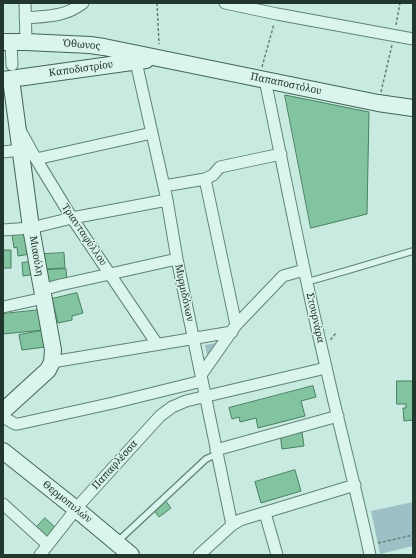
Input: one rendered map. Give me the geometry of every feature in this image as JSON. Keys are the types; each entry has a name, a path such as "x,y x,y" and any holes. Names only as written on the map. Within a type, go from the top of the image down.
{"main road":[{"name":"Όθωνος","path":"13,42 90,45 160,58"},
{"path":"104,47 107,61 104,66"},
{"name":"Καποδιστρίου","path":"9,75 104,66 160,58"},
{"name":"Παπαποστόλου","path":"160,58 378,103 413,108"},
{"name":"Μιαούλη","path":"9,75 31,228 53,350 52,362"},
{"path":"3,411 48,370 52,362"},
{"name":"Θερμοπυλών","path":"3,451 131,555"}],"street":[{"path":"9,75 13,42 25,18 25,3"},
{"path":"25,18 60,15 83,3"},
{"path":"225,3 413,39"},
{"name":"Μυρμιδόνων","path":"136,62 167,200 177,259 232,525"},
{"name":"Στουρνάρα","path":"262,79 280,154 306,282 355,485 370,555"},
{"name":"Τριανταφύλλου","path":"17,124 36,159 72,218 157,344"},
{"path":"36,159 152,133"},
{"path":"3,152 20,150"},
{"path":"164,186 205,179 213,175 220,167 280,154"},
{"path":"205,179 234,329"},
{"path":"3,230 31,228 72,218 167,200"},
{"path":"3,308 43,294 60,285 177,259"},
{"path":"3,417 15,424 18,424 114,403 202,378 234,329 283,276 304,270"},
{"path":"52,362 194,338 234,329"},
{"name":"Παπαφλέσσα","path":"46,551 76,509 160,416 172,407 186,401 326,368"},
{"path":"217,452 338,416"},
{"path":"199,555 232,525 240,520 355,485"},
{"path":"3,504 46,551"},
{"path":"265,513 276,555"}],"lane":[{"path":"306,282 413,251"},
{"path":"116,543 206,459 217,452"}],"path":[{"path":"157,3 160,58"},
{"path":"378,103 394,36 400,3"},
{"path":"262,79 277,14"},
{"path":"374,544 413,535"}],"shaded area":[{"path":"218,344 207,355 205,345"},
{"path":"413,502 413,546 380,554 371,511"}],"building":[{"path":"285,95 369,112 367,214 311,228"},
{"path":"24,234 26,243 29,243 30,254 18,256 17,247 14,248 12,235"},
{"path":"3,250 11,250 11,268 3,268"},
{"path":"64,253 65,268 45,269 44,254"},
{"path":"35,261 36,274 23,276 22,263"},
{"path":"66,269 67,282 47,284 46,270"},
{"path":"77,293 83,313 72,316 72,320 58,323 52,299"},
{"path":"40,310 44,330 3,334 3,314"},
{"path":"42,331 45,347 22,350 19,335"},
{"path":"397,381 413,381 413,420 404,421 403,408 406,408 406,404 397,404"},
{"path":"313,386 316,397 301,401 305,416 258,428 256,418 240,422 239,417 232,419 229,408"},
{"path":"302,432 304,446 282,449 280,434"},
{"path":"295,470 301,491 261,503 255,482"},
{"path":"165,500 171,508 159,517 153,509"},
{"path":"45,518 58,530 47,541 34,530"}]}
